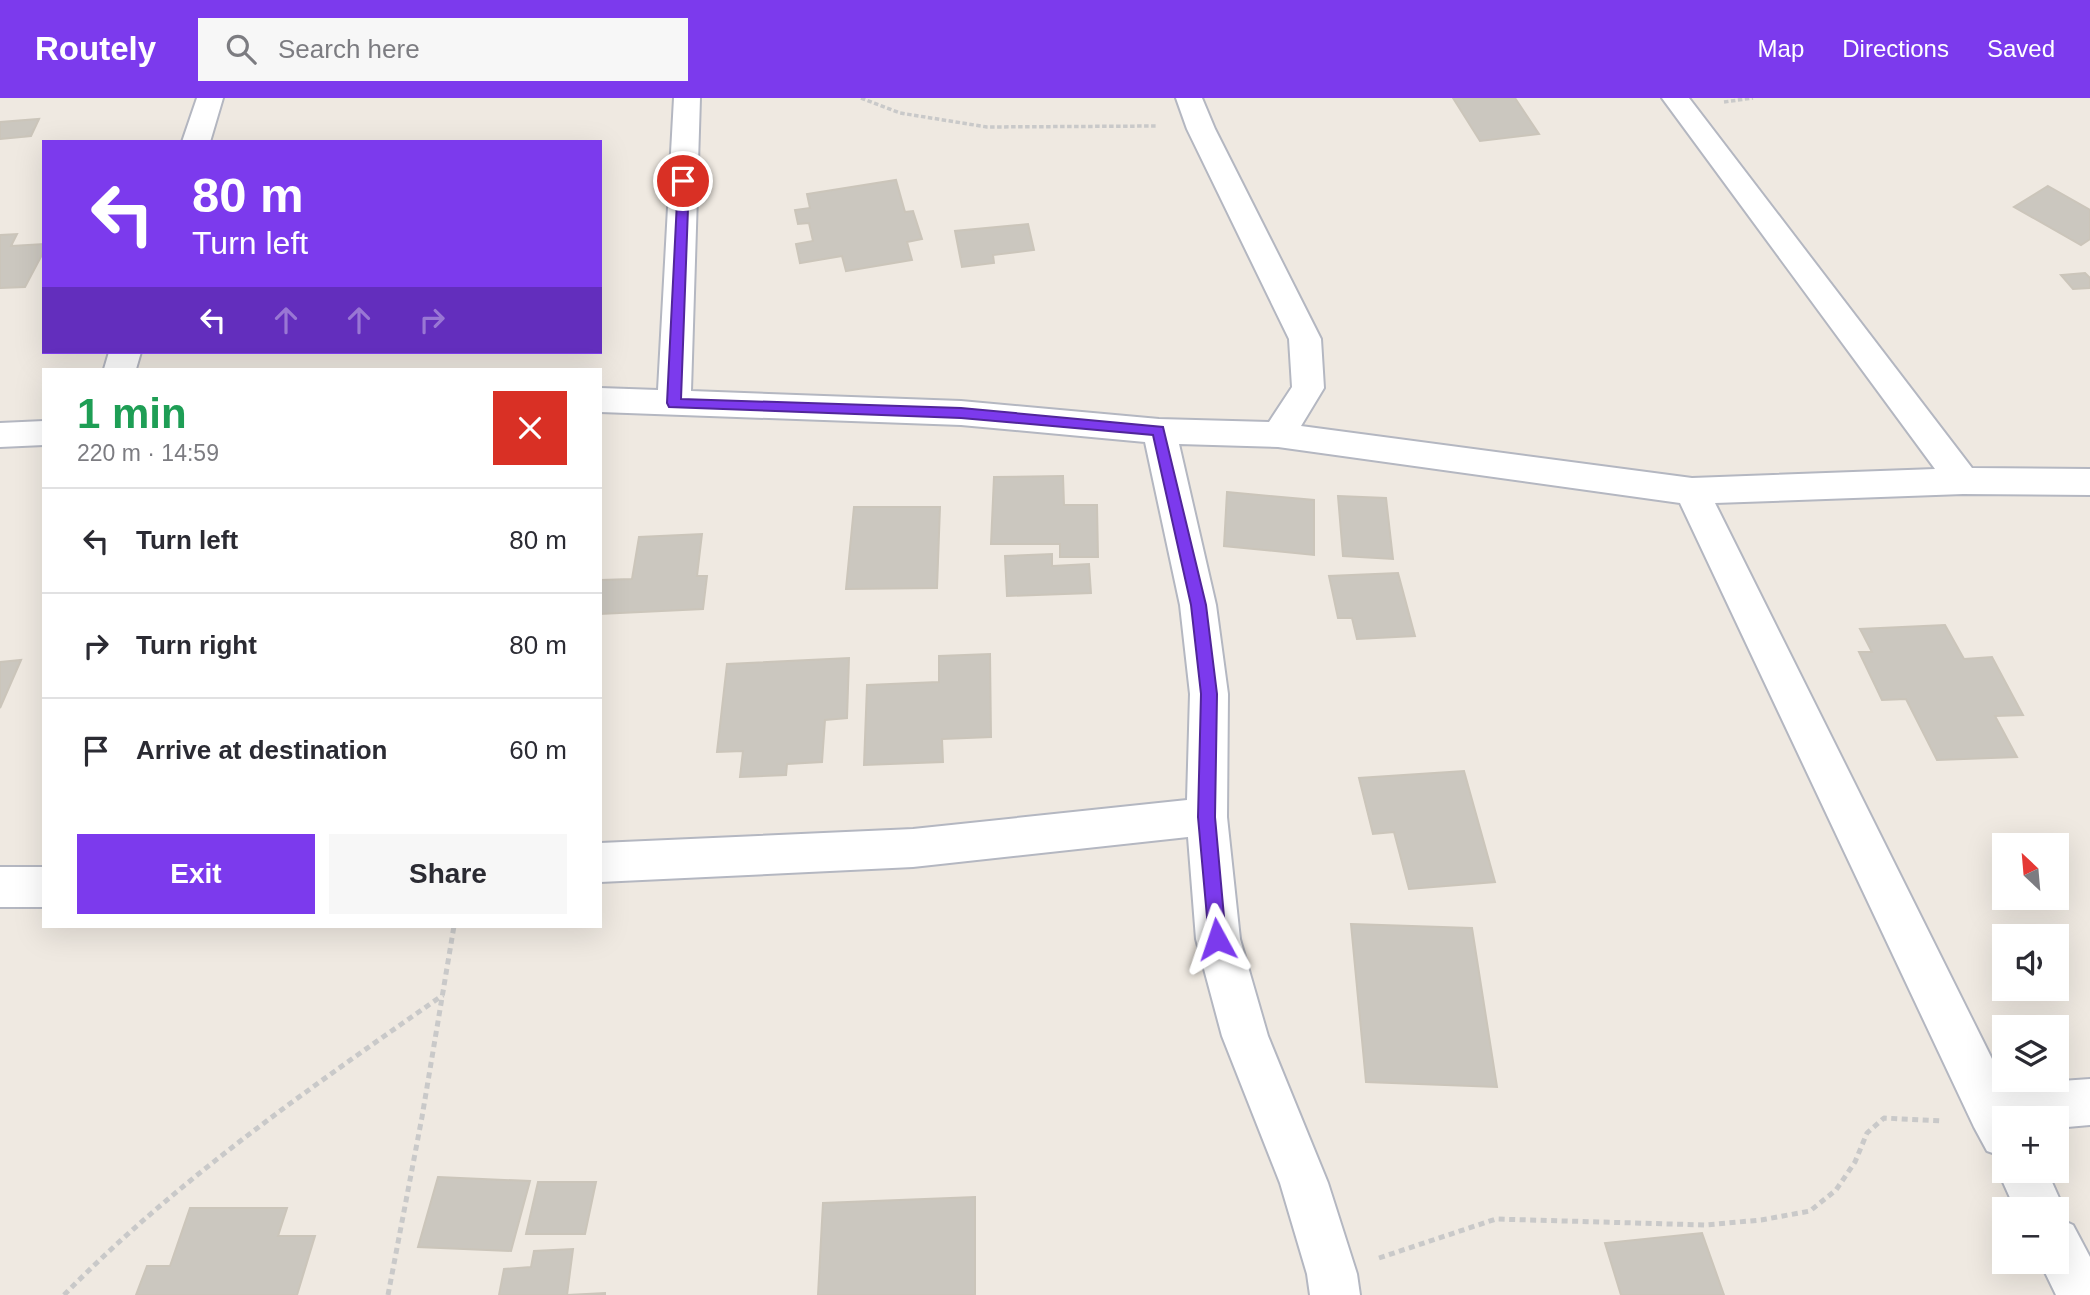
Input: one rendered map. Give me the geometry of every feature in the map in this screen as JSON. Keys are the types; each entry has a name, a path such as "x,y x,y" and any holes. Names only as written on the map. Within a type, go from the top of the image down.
{"street":[{"path":"197,140 210,98"},
{"path":"674,403 687,98"},
{"path":"1189,98 1201,129 1305,339 1308,388 1278,435"},
{"path":"1675,98 1963,481"},
{"path":"602,407 674,403 961,413 1158,431 1278,435 1692,491 1963,481 2090,482"},
{"path":"1158,431 1198,605 1209,694 1207,817 1217,939 1245,1036 1304,1182 1334,1285"},
{"path":"0,435 42,433"},
{"path":"1692,491 1992,1111"},
{"path":"602,863 913,848 1207,817"},
{"path":"0,887 42,887"},
{"path":"2069,1107 2090,1102"},
{"path":"2069,1268 2082,1295"}],"path":[{"path":"861,98 900,113 987,127 1149,125 1201,129"},
{"path":"388,1295 454,928"},
{"path":"64,1295 98,1258 205,1165 443,995"},
{"path":"1334,1285 1496,1219 1705,1225 1761,1220 1810,1211 1836,1190 1855,1162 1867,1133 1885,1118 1992,1123"}],"building":[{"path":"1453,98 1515,98 1539,134 1480,141"},
{"path":"39,119 31,136 0,139 0,122"},
{"path":"896,180 905,212 913,211 922,239 907,242 912,260 846,271 842,256 800,263 796,244 813,241 809,223 798,224 795,210 810,208 807,194"},
{"path":"2048,186 2090,210 2090,239 2081,245 2014,207"},
{"path":"1028,224 1034,250 993,255 994,263 962,267 955,231"},
{"path":"17,234 11,246 42,244 42,255 25,287 0,288 0,235"},
{"path":"2085,273 2090,278 2090,288 2073,289 2061,275"},
{"path":"1063,476 1064,505 1097,505 1098,557 1060,557 1060,544 991,544 994,477"},
{"path":"1227,492 1314,500 1314,555 1224,546"},
{"path":"1338,496 1386,498 1393,559 1343,556"},
{"path":"854,507 940,507 937,588 846,589"},
{"path":"702,534 697,576 707,576 703,609 602,614 602,580 632,579 639,537"},
{"path":"1052,554 1052,566 1089,564 1091,593 1007,596 1005,556"},
{"path":"1398,573 1415,636 1357,639 1352,618 1338,618 1329,576"},
{"path":"1945,625 1964,659 1992,657 2023,715 1995,716 2017,757 1937,760 1906,699 1882,700 1859,652 1872,652 1860,629"},
{"path":"990,654 991,737 942,739 943,762 864,765 867,685 939,682 939,656"},
{"path":"849,658 847,718 825,720 822,762 787,764 786,775 740,777 743,751 717,752 727,664"},
{"path":"21,660 0,708 0,662"},
{"path":"1464,771 1495,882 1409,889 1394,832 1373,834 1359,778"},
{"path":"1351,924 1472,928 1497,1087 1366,1082"},
{"path":"438,1177 530,1181 511,1251 418,1247"},
{"path":"538,1182 596,1182 585,1234 526,1234"},
{"path":"975,1197 975,1295 818,1295 823,1203"},
{"path":"190,1208 287,1208 278,1236 315,1236 297,1295 136,1295 147,1266 170,1266"},
{"path":"1702,1233 1724,1295 1621,1295 1605,1243"},
{"path":"573,1249 567,1295 499,1295 504,1269 531,1267 534,1251"},
{"path":"605,1293 605,1295 567,1295"}],"route":[{"path":"683,181 674,403 961,413 1158,431 1198,605 1209,694 1207,817 1217,939"}]}
